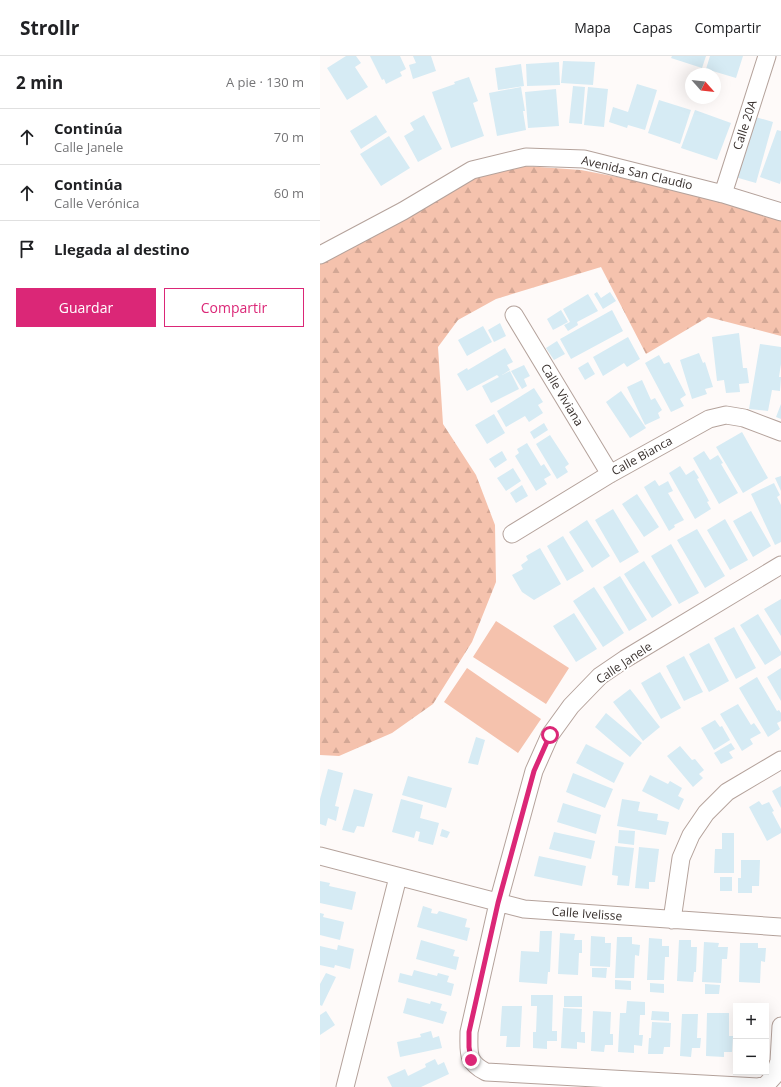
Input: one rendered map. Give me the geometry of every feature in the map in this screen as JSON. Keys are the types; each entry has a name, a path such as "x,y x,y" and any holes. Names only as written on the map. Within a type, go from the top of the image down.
{"street":[{"name":"Calle 20A","path":"722,194 767,56"},
{"name":"Avenida San Claudio","path":"320,255 403,211 472,170 526,158 584,159 722,194 781,212"},
{"name":"Calle Viviana","path":"514,316 610,474"},
{"name":"Calle Bianca","path":"512,534 610,474 709,419 726,415 744,418 781,432"},
{"name":"Calle Janele","path":"781,565 625,659 600,676 571,706 550,735 534,771 498,903 469,1032 469,1047 471,1060 479,1068 486,1072 758,1087 766,1085 774,1076 779,1061 781,1026"},
{"path":"672,920 681,858 691,835 706,814 727,792 781,760"},
{"name":"Calle Ivelisse","path":"320,856 524,909 781,927"},
{"path":"345,1087 398,877"}],"green space":[{"path":"525,166 581,170 628,179 724,202 781,221 781,336 708,317 646,354 601,267 496,299 458,320 438,347 443,424 476,475 495,525 496,582 472,642 433,704 392,733 339,756 320,755 320,264 474,178"},
{"path":"496,621 569,668 546,704 473,657"},
{"path":"467,668 541,719 518,753 444,702"}],"building":[{"path":"346,56 356,56 361,63 355,67 368,87 347,100 327,68"},
{"path":"370,56 400,56 406,69 400,72 402,76 386,84 384,79 382,80"},
{"path":"413,56 431,56 436,71 413,79 409,65 416,63"},
{"path":"672,56 706,56 702,68 671,58"},
{"path":"710,56 743,56 736,78 721,74 721,68 706,68"},
{"path":"563,61 595,62 593,85 561,83"},
{"path":"559,62 560,85 527,86 526,64"},
{"path":"521,64 524,86 498,90 495,68"},
{"path":"469,77 478,101 473,103 484,136 451,148 432,92 455,84 454,82"},
{"path":"637,84 657,90 645,130 628,125 627,128 609,122 613,107 628,112"},
{"path":"573,86 585,87 582,124 569,123"},
{"path":"521,87 525,111 523,111 526,130 497,136 489,93"},
{"path":"588,87 608,89 604,127 584,125"},
{"path":"556,89 559,126 528,128 525,92"},
{"path":"659,100 691,110 680,144 648,133"},
{"path":"695,110 731,123 717,160 681,148"},
{"path":"376,115 387,132 361,149 350,131"},
{"path":"424,115 442,149 418,162 404,136 414,130 410,123"},
{"path":"752,116 773,122 756,183 735,177"},
{"path":"777,130 781,131 780,184 760,177"},
{"path":"389,136 410,168 381,186 360,154"},
{"path":"597,292 601,298 610,292 616,301 603,309 594,294"},
{"path":"588,294 598,311 577,322 578,325 568,331 564,325 570,322 563,309"},
{"path":"561,310 568,322 553,330 547,319"},
{"path":"612,310 623,331 571,359 560,339"},
{"path":"500,323 506,336 494,342 488,330"},
{"path":"483,326 492,342 467,356 458,340"},
{"path":"739,333 743,368 747,368 749,383 739,384 740,392 726,393 724,380 717,381 712,337"},
{"path":"628,337 640,359 627,367 624,363 603,376 593,357"},
{"path":"557,341 565,354 554,360 546,348"},
{"path":"760,344 781,347 779,377 781,377 780,391 772,390 768,411 749,409"},
{"path":"505,348 513,362 507,365 510,370 502,375 510,371 519,389 491,403 482,386 499,377 497,375 467,391 457,374 467,368 468,370"},
{"path":"699,353 703,363 705,362 713,387 705,389 707,394 692,399 680,360"},
{"path":"659,355 664,364 669,362 686,395 680,399 684,406 671,412 645,363"},
{"path":"588,362 595,374 585,380 578,368"},
{"path":"524,365 530,376 524,379 527,386 522,389 511,371"},
{"path":"642,380 651,400 655,398 662,410 658,413 660,418 645,425 627,387"},
{"path":"534,388 543,402 538,405 543,413 529,422 525,416 506,427 497,411"},
{"path":"621,391 646,428 630,438 606,402"},
{"path":"781,404 781,419 776,417"},
{"path":"494,414 505,433 487,444 475,425"},
{"path":"544,423 548,430 534,439 530,432"},
{"path":"742,432 768,478 743,493 716,447"},
{"path":"550,435 569,464 565,467 568,472 557,479 536,444"},
{"path":"527,443 541,466 544,464 551,475 544,479 547,484 536,491 515,456 519,453 517,449"},
{"path":"502,451 507,460 495,468 489,459"},
{"path":"704,451 710,460 718,455 723,463 721,464 738,493 719,504 693,458"},
{"path":"680,466 686,475 694,470 699,478 697,479 709,501 707,502 711,509 695,519 669,473"},
{"path":"513,468 521,481 506,491 497,478"},
{"path":"781,476 781,491 775,478"},
{"path":"655,480 659,486 668,481 673,491 668,493 684,520 674,525 675,527 669,531 644,487"},
{"path":"774,483 780,495 777,497 781,505 781,542 775,545 751,494"},
{"path":"522,485 528,496 516,503 510,493"},
{"path":"637,494 659,527 644,537 622,504"},
{"path":"613,509 639,552 620,563 595,520"},
{"path":"751,511 771,546 753,557 733,521"},
{"path":"725,519 748,560 730,570 707,530"},
{"path":"587,520 610,556 592,568 569,532"},
{"path":"697,529 725,576 705,588 677,540"},
{"path":"563,536 584,571 567,581 547,546"},
{"path":"671,544 699,593 679,604 651,556"},
{"path":"540,548 561,584 534,600 522,592 512,575 523,569 521,565 528,560 526,556"},
{"path":"644,561 672,605 652,618 624,574"},
{"path":"620,576 647,620 629,631 603,587"},
{"path":"594,587 624,633 603,647 573,601"},
{"path":"781,599 781,636 764,609"},
{"path":"574,613 597,649 576,662 553,626"},
{"path":"758,614 781,652 781,655 765,665 740,625"},
{"path":"734,627 756,668 736,679 714,638"},
{"path":"709,643 729,681 709,692 689,654"},
{"path":"684,656 703,692 684,701 666,666"},
{"path":"781,668 781,701 767,677"},
{"path":"660,672 681,708 661,719 641,683"},
{"path":"757,677 777,711 779,710 781,713 781,721 777,723 780,729 768,737 739,688"},
{"path":"630,689 660,727 643,741 613,702"},
{"path":"738,704 751,725 754,723 761,733 750,739 753,744 742,751 720,714"},
{"path":"606,713 642,743 630,757 595,727"},
{"path":"715,720 720,727 722,726 730,740 714,750 701,728"},
{"path":"476,737 485,740 478,765 468,763"},
{"path":"731,743 735,749 729,752 733,758 721,764 714,753"},
{"path":"586,744 624,763 614,783 576,763"},
{"path":"680,746 692,760 695,759 704,770 699,774 703,778 693,787 667,756"},
{"path":"328,769 343,773 335,806 339,807 336,821 328,818 326,826 320,824 320,799"},
{"path":"573,773 613,789 605,808 566,792"},
{"path":"650,775 668,784 670,781 682,788 678,796 684,799 679,810 642,791"},
{"path":"408,776 452,788 446,808 402,795"},
{"path":"781,786 781,808 772,791"},
{"path":"354,789 373,794 364,827 357,826 354,833 342,830"},
{"path":"401,799 423,805 420,818 439,823 433,845 418,841 420,832 416,831 414,838 392,832"},
{"path":"622,799 640,802 638,811 658,814 657,820 669,822 666,835 617,826"},
{"path":"759,801 762,805 769,802 774,811 772,812 781,829 781,833 767,841 749,807"},
{"path":"563,803 601,815 596,834 557,822"},
{"path":"442,829 450,832 447,838 440,836"},
{"path":"619,830 635,831 634,845 618,843"},
{"path":"554,832 595,841 591,859 549,849"},
{"path":"722,833 734,833 734,873 714,873 715,849 722,849"},
{"path":"615,846 634,848 629,886 617,885 618,876 612,875"},
{"path":"639,847 659,849 655,882 649,882 649,889 635,888"},
{"path":"539,856 586,866 582,886 534,876"},
{"path":"741,860 760,860 759,886 752,886 752,893 738,893 738,878 741,878"},
{"path":"720,877 732,877 732,891 720,891"},
{"path":"320,881 330,883 329,886 356,892 352,910 320,903"},
{"path":"423,906 432,909 431,913 437,914 439,911 467,919 465,927 470,928 467,941 417,927"},
{"path":"320,913 324,914 323,917 344,922 340,940 320,935"},
{"path":"540,931 552,931 550,972 548,972 547,984 519,982 521,951 539,952"},
{"path":"560,933 575,934 574,940 582,940 582,953 579,953 578,975 558,974"},
{"path":"591,936 605,937 605,943 611,943 610,967 590,966"},
{"path":"617,937 632,937 632,944 640,945 639,956 635,955 634,978 615,978"},
{"path":"649,938 662,939 662,946 669,946 669,957 665,957 664,980 647,980"},
{"path":"421,940 455,950 453,956 459,957 456,970 416,959"},
{"path":"679,940 691,940 691,947 697,947 696,972 694,972 693,982 677,981"},
{"path":"704,942 719,943 718,947 728,947 727,959 722,959 721,983 702,982"},
{"path":"740,943 758,943 758,948 766,948 765,962 761,961 760,983 739,982"},
{"path":"338,945 354,949 350,969 335,965 334,968 320,965 320,946 337,950"},
{"path":"592,968 607,968 606,978 592,977"},
{"path":"414,970 437,976 438,973 449,976 447,982 454,984 451,996 398,982 400,973 412,976"},
{"path":"326,973 336,977 322,1006 320,1005 320,984"},
{"path":"615,980 631,981 631,990 615,989"},
{"path":"650,983 664,984 664,993 650,992"},
{"path":"705,984 720,985 719,994 705,994"},
{"path":"531,995 553,995 552,1031 557,1031 557,1041 547,1041 547,1049 533,1048 533,1032 536,1032 537,1006 531,1006"},
{"path":"564,996 582,996 582,1007 564,1007"},
{"path":"407,998 430,1004 431,1001 442,1004 440,1010 447,1012 443,1024 403,1013"},
{"path":"627,1001 645,1002 645,1015 640,1015 639,1035 643,1035 642,1046 634,1045 634,1053 618,1052 620,1013 626,1013"},
{"path":"502,1006 522,1006 520,1047 506,1047 507,1036 500,1036"},
{"path":"563,1008 582,1009 581,1032 585,1032 585,1043 577,1042 577,1049 561,1048"},
{"path":"326,1011 335,1025 320,1035 320,1015"},
{"path":"593,1011 611,1012 610,1034 613,1034 613,1045 605,1045 604,1052 591,1051"},
{"path":"652,1011 669,1012 669,1021 651,1020"},
{"path":"707,1013 729,1013 729,1036 733,1036 732,1052 724,1052 724,1057 706,1056"},
{"path":"682,1014 698,1014 697,1038 701,1038 700,1048 692,1048 691,1057 680,1056"},
{"path":"652,1022 671,1023 670,1047 664,1047 663,1054 648,1054"},
{"path":"431,1031 433,1038 439,1036 442,1048 400,1057 397,1042 421,1037 420,1034"},
{"path":"435,1059 438,1065 444,1062 449,1074 421,1087 392,1087 387,1077 405,1069 408,1076 426,1067 425,1064"}],"route":[{"path":"471,1060 469,1032 498,903 534,771 550,735"}]}
